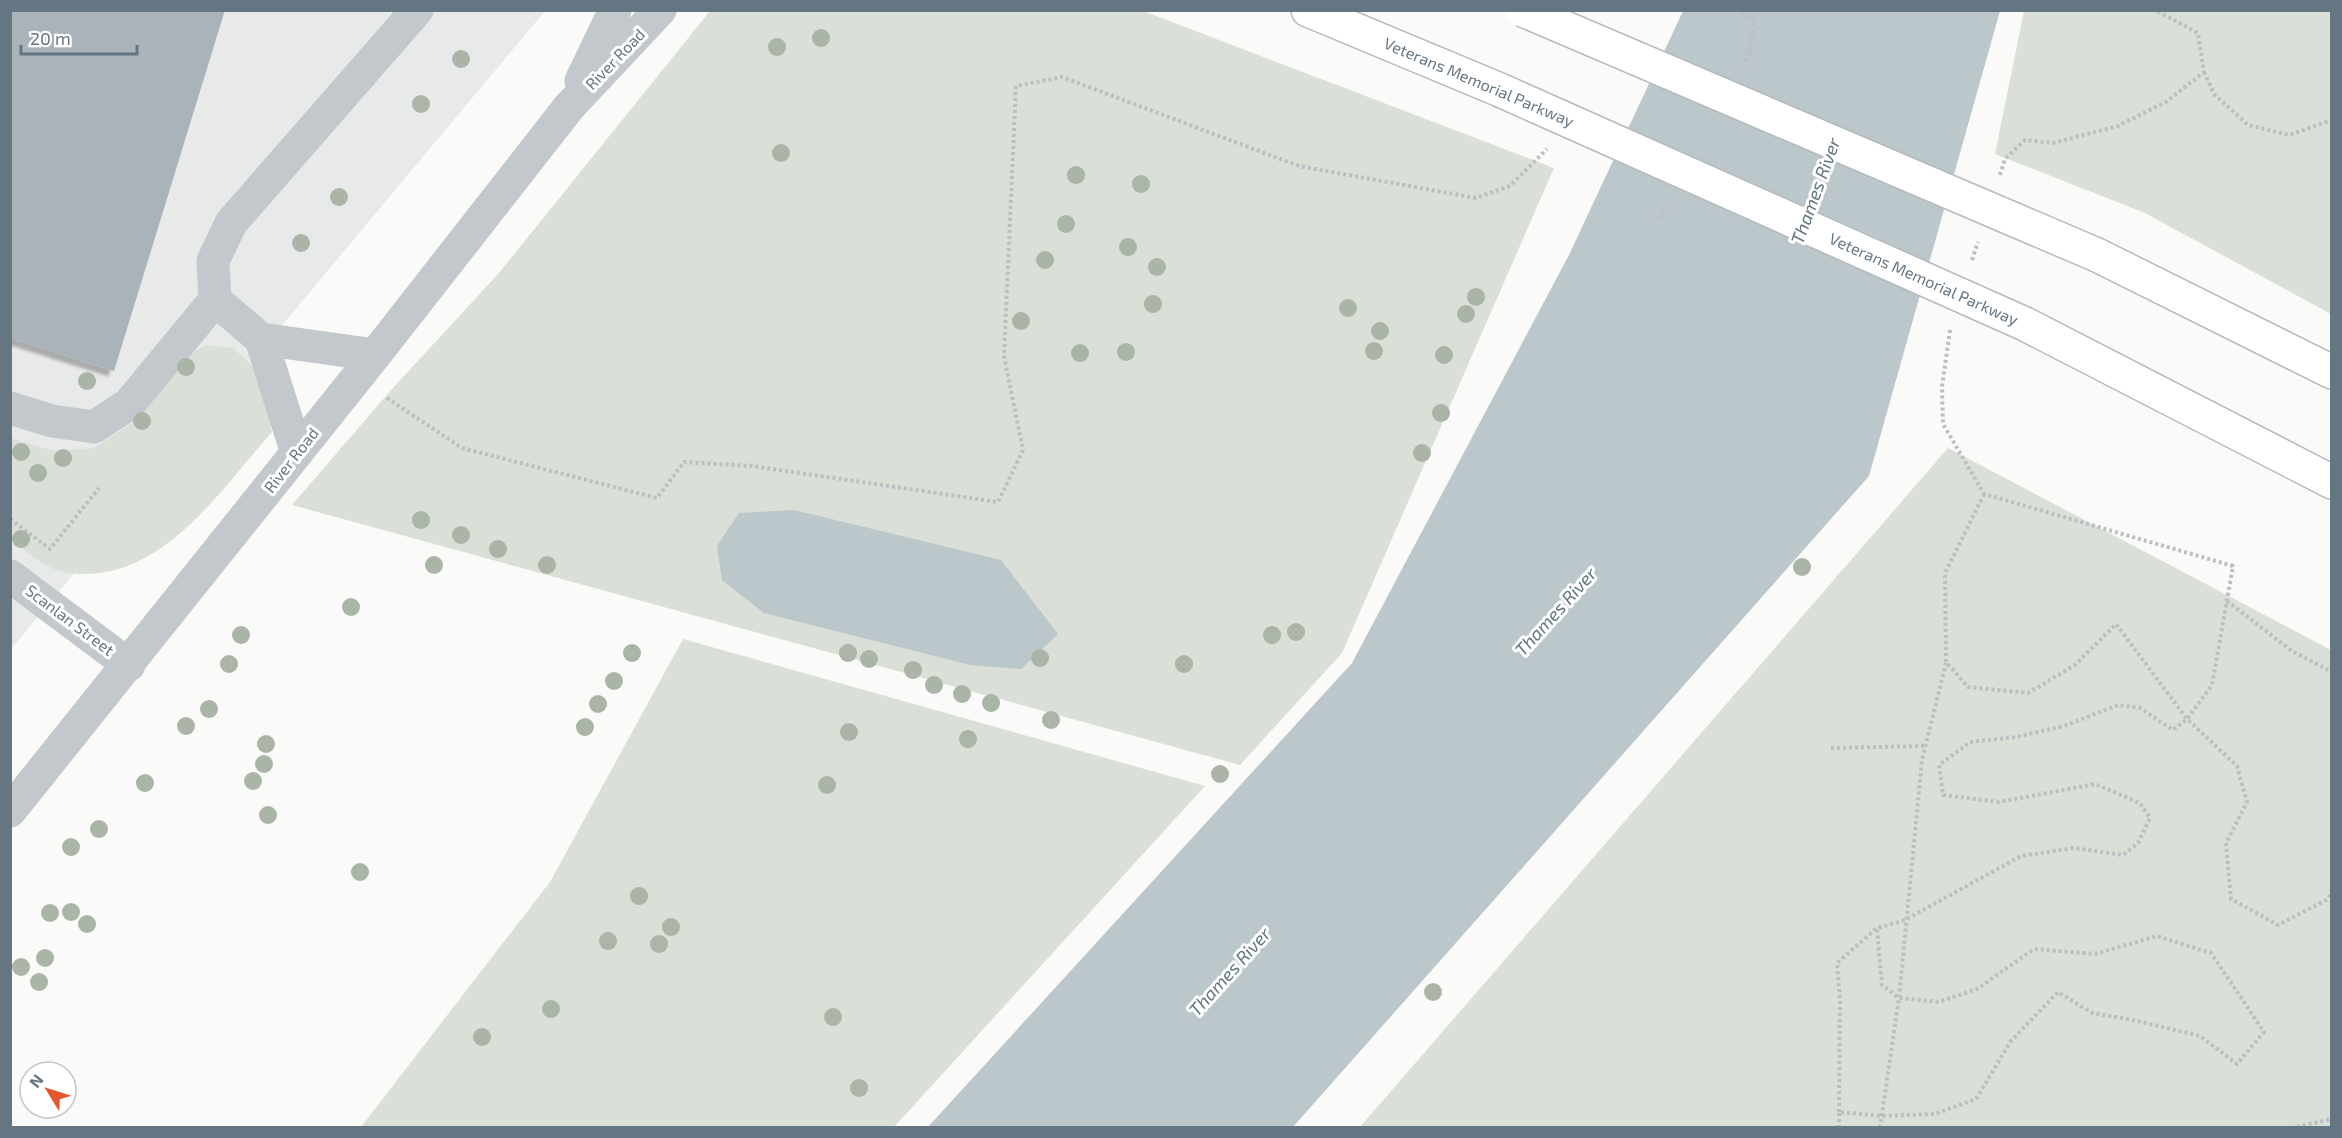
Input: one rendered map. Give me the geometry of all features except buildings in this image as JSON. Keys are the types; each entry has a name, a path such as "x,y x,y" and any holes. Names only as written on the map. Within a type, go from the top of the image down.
{"highway":[{"name":"Veterans Memorial Parkway","path":"1308,10 1500,90 2025,324 2331,482"},
{"path":"1523,10 2097,255 2331,372"}],"street":[{"path":"10,408 52,421 94,427 129,404 215,300 213,261 231,223 417,10"},
{"name":"River Road","path":"569,107 615,10"},
{"name":"River Road","path":"10,811 297,453 569,107 660,10"},
{"path":"215,300 261,339 366,366"},
{"path":"261,339 297,453"},
{"name":"Scanlan Street","path":"10,576 129,664"}],"path":[{"path":"2204,72 2214,94 2248,125 2289,135 2331,120"},
{"path":"366,366 462,448 657,498 684,462 752,466 998,502 1023,450 1004,356 1016,86 1062,77 1299,166 1476,198 1510,186 1550,147"},
{"path":"10,519 50,549 99,488"},
{"path":"1839,1128 1840,999 1837,963 1877,928 1905,920 2021,856 2074,848 2124,855 2138,843 2150,818 2140,803 2095,784 1999,802 1943,795 1939,765 1970,742 2016,737 2064,726 2118,705 2140,708 2173,730 2187,719 2212,685 2233,566 1984,494 1945,573 1946,662 1925,746 1905,920 1899,998 1880,1128"},
{"path":"2227,601 2292,651 2331,672"},
{"path":"1946,662 1968,687 2028,693 2075,665 2116,624 2187,719 2237,766 2247,802 2226,843 2231,900 2278,925 2328,899 2331,891"},
{"path":"1831,748 1925,746"},
{"path":"1839,1112 1882,1116 1935,1114 1976,1099 2011,1041 2058,992 2092,1013 2200,1036 2237,1064 2264,1032 2211,953 2157,936 2095,954 2034,950 1977,989 1939,1002 1899,998 1882,985 1877,928"},
{"path":"2291,1128 2331,1119"}],"shaded area":[{"path":"11,11 545,11 11,649"},
{"path":"710,11 1143,11 1554,168 1342,653 1240,765 292,505 392,389 499,273"},
{"path":"2024,11 2331,11 2331,314 2145,213 1995,154"},
{"path":"206,345 233,348 258,371 266,390 272,432 209,505 185,529 160,549 132,564 102,573 69,573 52,568 37,560 11,538 10,438 54,451 94,448 134,422 186,356"},
{"path":"1948,448 2331,650 2331,1127 1360,1127"},
{"path":"683,639 1205,786 894,1127 361,1127 550,882"}],"water":[{"name":"Thames River","path":"1683,11 2000,11 1869,476 1293,1127 927,1128 1352,663 1569,255"},
{"path":"794,510 1001,560 1058,634 1021,669 970,665 764,613 722,580 717,546 739,513"}]}
